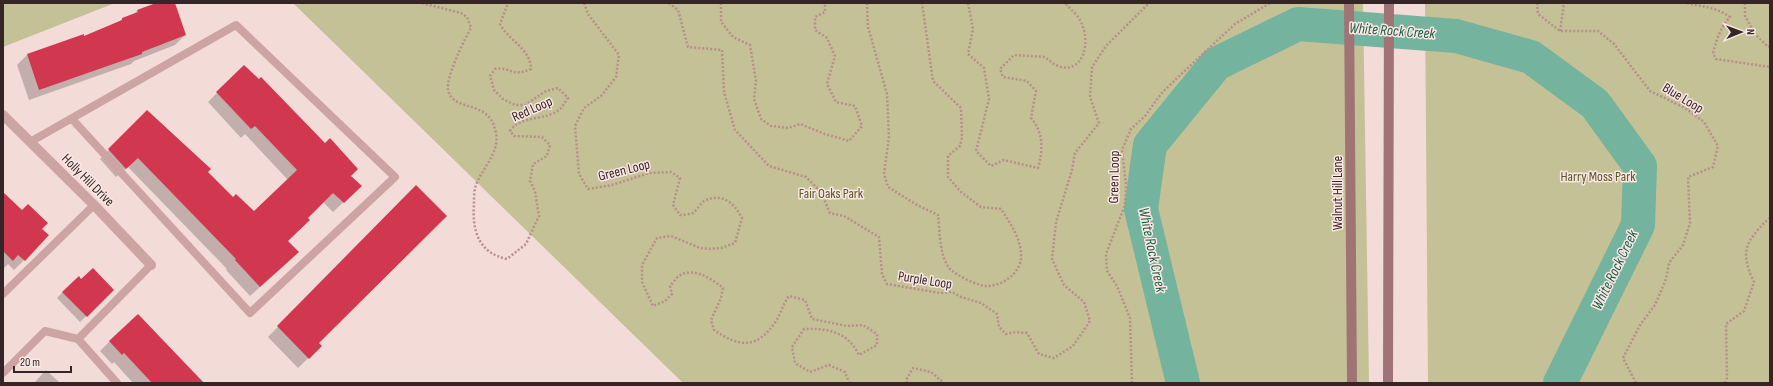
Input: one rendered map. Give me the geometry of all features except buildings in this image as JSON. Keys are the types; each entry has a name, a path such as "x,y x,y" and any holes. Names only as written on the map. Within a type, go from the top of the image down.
{"main road":[{"name":"Walnut Hill Lane","path":"1349,3 1352,383"},
{"path":"1388,383 1389,3"}],"street":[{"name":"Holly Hill Drive","path":"3,115 94,205 151,265"}],"lane":[{"path":"30,142 236,24 395,177 250,312 72,119"},
{"path":"3,294 94,205"},
{"path":"78,339 151,265"},
{"path":"3,373 45,331 78,339 117,383"}],"path":[{"name":"Red Loop","path":"422,3 461,13 467,17 471,28 455,61 448,89 452,98 471,108 484,110 493,121 496,133 496,144 475,188 473,217 476,234 482,245 495,256 507,259 526,244 539,216 530,181 533,164 547,156 550,145 542,137 514,136 510,131 513,126 520,122 550,114 560,109 568,98 558,88 546,91 526,105 515,106 503,99 494,90 490,76 495,69 502,68 514,73 523,73 531,69 531,61 521,47 504,33 500,24 508,3"},
{"name":"Green Loop","path":"584,3 588,14 619,55 616,77 601,96 584,108 575,126 579,174 588,189 612,184 649,173 670,172 680,178 673,205 680,216 694,212 703,202 715,198 728,200 736,207 742,218 735,243 721,248 700,248 671,236 658,238 642,265 642,282 653,306 665,301 672,294 670,286 679,276 691,273 701,274 723,288 721,298 712,320 714,330 728,340 741,344 754,343 766,333 776,321 789,296 805,300 812,319 847,326 863,325 877,334 877,345 859,355 854,344 845,337 831,331 817,328 804,329 792,347 795,363 810,372 829,365 845,372 849,383"},
{"name":"Purple Loop","path":"669,3 678,10 688,48 722,50 724,92 735,130 769,166 806,177 821,192 830,213 844,216 879,237 882,274 888,284 940,293 952,292 961,298 981,303 997,314 999,327 1006,334 1016,332 1028,333 1039,354 1054,358 1073,346 1090,321 1084,302 1064,284 1052,259 1056,222 1072,170 1075,153 1099,123 1090,97 1092,67 1106,46 1149,3"},
{"path":"721,3 721,22 733,37 750,44 756,81 754,99 761,119 771,126 788,128 800,124 825,134 849,141 862,126 855,106 836,102 827,84 835,56 827,38 815,30 816,17 825,12 825,3"},
{"name":"Purple Loop","path":"868,3 868,26 887,94 889,137 884,174 888,187 917,205 938,215 944,257 950,269 968,281 987,287 1005,282 1017,270 1022,254 1015,230 1001,209 981,207 961,192 948,177 948,156 960,146 962,137 961,108 933,81 922,3"},
{"path":"968,3 973,29 968,54 984,68 989,98 976,151 991,166 1004,160 1038,168 1043,152 1039,131 1031,118 1036,91 1027,81 1003,77 1000,69 1014,54 1045,57 1053,65 1067,68 1076,65 1085,53 1086,36 1081,22 1065,3"},
{"name":"Green Loop","path":"1132,383 1130,318 1117,286 1107,271 1106,254 1125,205 1126,185 1122,150 1131,129 1145,116 1161,94 1171,84 1235,24 1270,3"},
{"path":"1537,3 1538,14 1560,31 1564,3"},
{"path":"1687,3 1708,6 1722,11 1730,17 1722,27 1717,39 1713,53 1716,59 1770,67"},
{"path":"1745,3 1745,16 1756,36 1768,47 1770,46"},
{"name":"Blue Loop","path":"1560,31 1598,31 1614,44 1650,91 1685,108 1704,122 1718,146 1713,167 1688,177 1690,223 1683,245 1669,263 1666,279 1655,305 1640,325 1623,358 1636,383"},
{"path":"1725,383 1727,378 1726,324 1744,311 1754,282 1748,271 1747,247 1763,223 1770,218"},
{"path":"907,383 906,380 913,368 931,372 944,383"}],"green space":[{"path":"3,3 115,3 3,47"},
{"name":"Fair Oaks Park","path":"293,3 1363,3 1369,383 683,383"},
{"name":"Harry Moss Park","path":"1425,3 1770,3 1770,383 1428,383"}],"waterway":[{"name":"White Rock Creek","path":"1183,383 1141,209 1150,145 1216,64 1298,24 1456,36 1531,57 1595,104 1640,166 1638,225 1560,383"}]}
